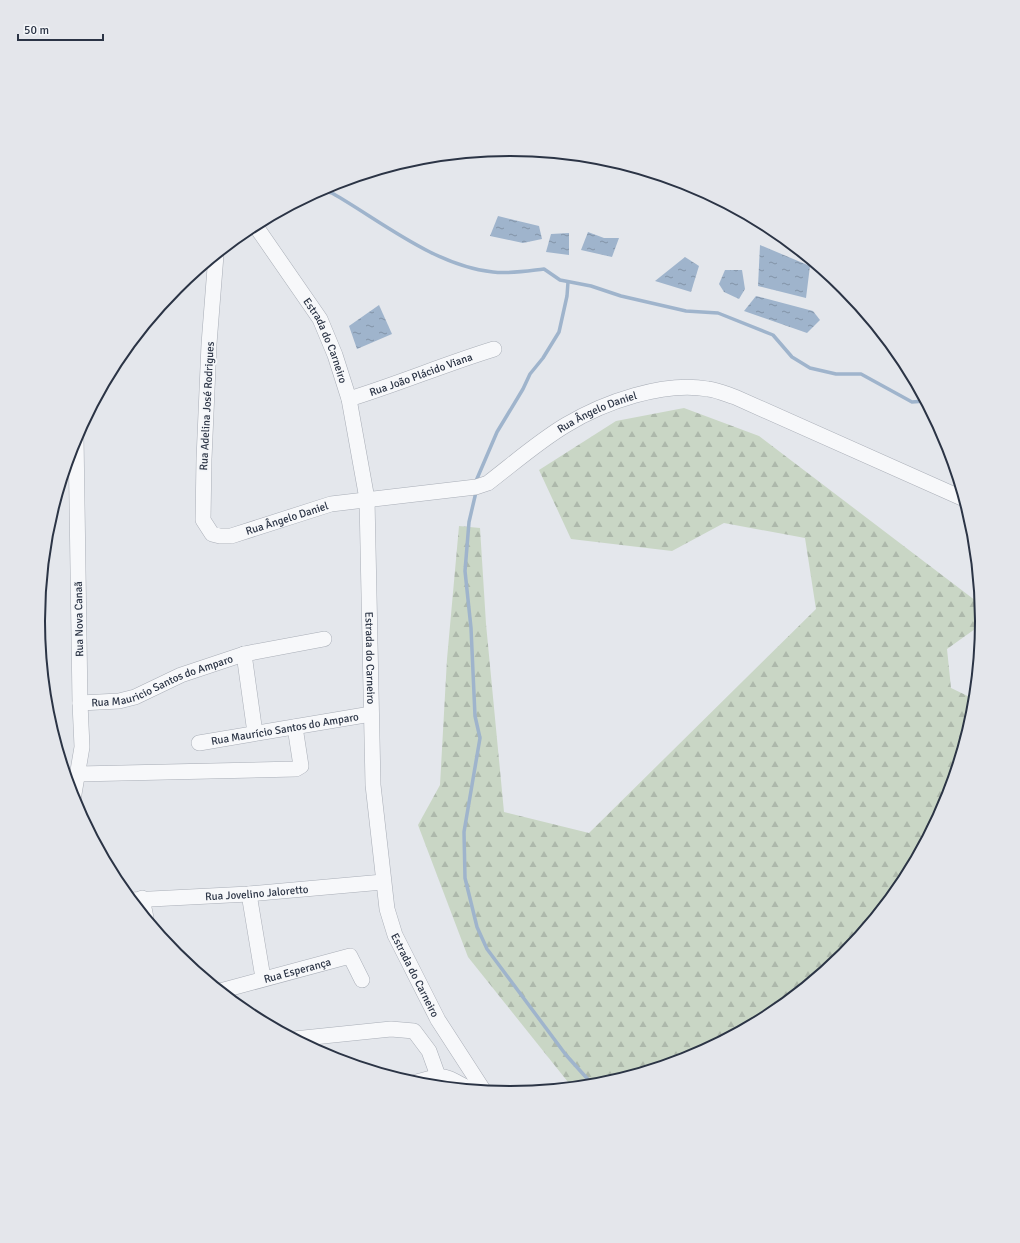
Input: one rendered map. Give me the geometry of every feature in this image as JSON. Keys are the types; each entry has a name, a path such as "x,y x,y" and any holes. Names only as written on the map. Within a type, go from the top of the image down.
{"street":[{"name":"Estrada do Carneiro","path":"259,231 320,319 335,355 349,399 367,499 373,785 387,909 395,934 438,1020 475,1086"},
{"path":"253,235 264,238"},
{"name":"Rua Adelina José Rodrigues","path":"215,262 208,359 203,520 212,534 231,536"},
{"name":"Rua João Plácido Viana","path":"349,399 392,386 436,368 494,350"},
{"name":"Rua Ângelo Daniel","path":"231,536 331,504 476,488 488,483 566,425 600,408 651,392 682,387 709,389 734,397 957,496"},
{"name":"Rua Nova Canaã","path":"76,454 80,703 83,735 76,787"},
{"name":"Rua Mauricio Santos do Amparo","path":"80,703 119,701 135,697 181,674 244,654 324,638"},
{"path":"244,654 255,733"},
{"name":"Rua Maurício Santos do Amparo","path":"199,743 371,714"},
{"path":"78,774 296,770 301,766 295,727"},
{"name":"Rua Jovelino Jaloretto","path":"137,899 249,894 383,882"},
{"path":"249,894 263,978"},
{"name":"Rua Esperança","path":"226,989 263,978 350,956 362,980"},
{"path":"302,1038 391,1029 414,1031 430,1051 438,1076"},
{"path":"426,1079 438,1076 448,1077 466,1085"}],"green space":[{"path":"684,408 759,436 974,600 975,629 947,649 951,688 969,696 959,742 940,799 913,854 897,880 860,928 817,971 793,990 768,1008 716,1039 659,1062 630,1071 569,1083 468,957 418,825 440,785 447,659 459,526 480,528 486,624 504,812 589,833 816,609 805,538 724,523 672,551 571,539 539,470 616,421"}],"water":[{"path":"498,216 539,226 542,239 523,243 490,236"},
{"path":"588,232 604,238 619,238 612,257 581,250"},
{"path":"569,233 569,255 546,252 551,234"},
{"path":"760,245 810,266 806,298 758,286"},
{"path":"685,257 699,266 691,292 655,281"},
{"path":"725,270 742,270 745,289 739,299 724,292 719,284"},
{"path":"756,296 813,311 820,320 807,333 744,311"},
{"path":"379,305 392,334 357,349 349,326"}],"waterway":[{"path":"331,193 409,241 450,261 471,268 499,273 544,269 560,280 591,286 621,296 686,311 718,313 773,335 792,357 810,368 836,374 861,374 912,402 919,401"},
{"path":"476,481 497,432 523,389 530,374 543,358 559,332 567,296 568,282"},
{"path":"476,492 469,522 465,571 471,628 475,716 480,738 464,832 465,878 477,927 487,949 566,1055 589,1080"}]}
